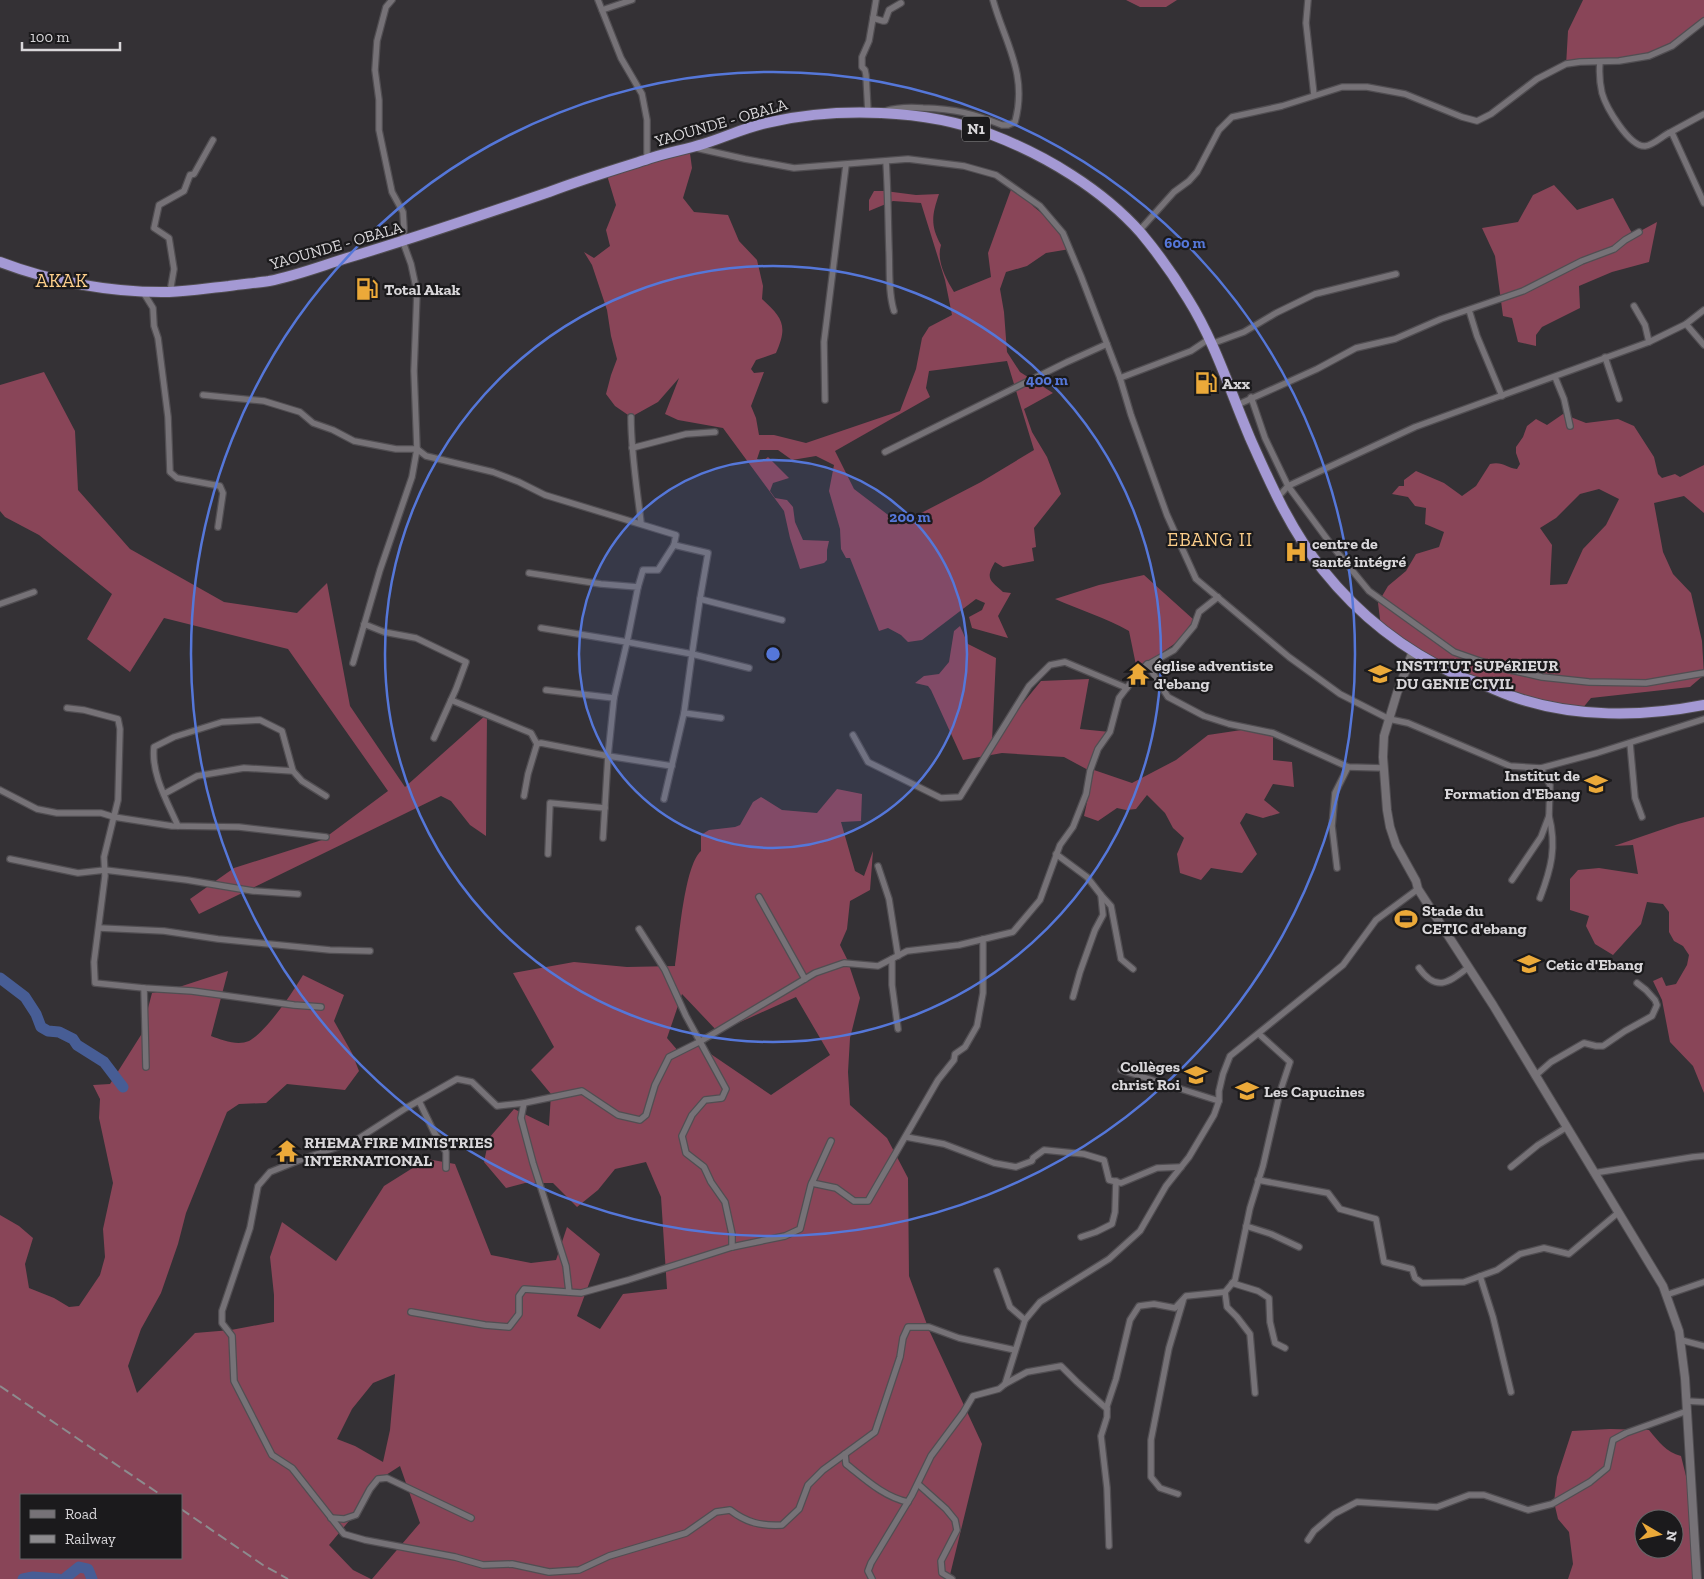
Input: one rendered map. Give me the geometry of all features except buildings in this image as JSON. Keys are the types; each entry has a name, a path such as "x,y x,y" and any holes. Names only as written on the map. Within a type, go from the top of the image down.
{"highway":[{"name":"YAOUNDE - OBALA","path":"0,262 43,276 104,287 142,291 170,292 270,281 403,242 647,159 692,147 764,123 810,114 873,113 929,118 983,131 1018,145 1087,186 1140,231 1188,299 1210,342 1278,497 1302,539 1326,574 1375,624 1413,651 1459,676 1517,698 1549,707 1591,713 1620,713 1660,712 1704,705"}],"street":[{"path":"353,663 380,570 412,477 417,448 414,371 417,292 411,264 403,242 403,212 392,192 379,130 379,100 375,70 377,41 386,7 392,0"},
{"path":"598,0 622,58 642,94 647,120 647,159"},
{"path":"602,10 632,0"},
{"path":"876,0 869,41 862,58 862,67 865,70 873,113 897,107 947,108 962,111 1002,125 1008,125 1015,122 1019,110 1018,74 992,0"},
{"path":"1308,0 1306,23 1314,95"},
{"path":"873,18 886,20 890,10 901,4"},
{"path":"1140,231 1174,192 1189,181 1197,172 1219,130 1230,117 1276,107 1342,87 1367,87 1405,94 1462,117 1477,121 1491,114 1537,79 1566,64 1619,61 1649,56 1672,46 1704,21"},
{"path":"1600,62 1602,93 1611,113 1638,145 1646,146 1704,114"},
{"path":"1669,132 1672,133 1676,140 1704,202"},
{"path":"170,292 174,269 169,238 154,228 159,206 184,192 190,175 194,174 213,140"},
{"path":"692,147 745,160 794,168 908,159 964,166 996,175 1040,206 1063,233 1108,344 1167,515 1196,579 1289,657 1340,694 1389,719 1408,723 1510,766 1542,768 1630,743 1704,719"},
{"path":"886,161 890,278 894,311"},
{"path":"825,400 824,342 846,165"},
{"path":"1237,405 1251,397 1317,369 1356,348 1395,339 1522,291 1582,261 1614,249 1639,232"},
{"path":"1120,378 1210,342 1244,332 1276,313 1315,294 1396,274"},
{"path":"142,291 153,308 154,326 158,338 168,417 170,472 177,478 220,486 223,493 218,527"},
{"path":"1634,306 1644,325 1649,342"},
{"path":"1468,310 1502,396"},
{"path":"1278,497 1288,486 1415,427 1649,342 1686,324 1704,310"},
{"path":"1686,324 1704,345"},
{"path":"885,452 1042,374 1108,344"},
{"path":"1605,357 1619,399"},
{"path":"1554,377 1564,399 1570,426"},
{"path":"203,395 264,400 300,412 313,423 333,430 354,441 396,449 417,448 426,456 493,472 545,495 676,535 674,545 658,570 642,570 614,698 603,838"},
{"path":"1251,397 1265,438 1288,486 1333,547 1369,591 1454,652 1497,667 1542,677 1590,682 1646,682 1704,673"},
{"path":"631,417 632,448 641,524"},
{"path":"632,448 686,434 715,432"},
{"path":"664,799 684,713 708,552 674,545"},
{"path":"530,573 601,584 638,587"},
{"path":"0,604 34,592"},
{"path":"1015,1350 959,1338 929,1326 908,1327 875,1432 823,1470 808,1486 800,1509 782,1525 763,1526 738,1516 730,1510 716,1512 686,1533 609,1556 579,1570 549,1572 512,1564 482,1565 455,1557 365,1540 344,1534 292,1468 272,1455 234,1382 232,1336 222,1323 222,1311 250,1228 258,1186 270,1172 353,1142 457,1079 472,1082 497,1106 524,1103 582,1091 618,1115 640,1120 646,1115 655,1085 669,1057 815,973 844,963 878,966 907,951 959,945 1013,932 1040,900 1056,854 1073,827 1086,794 1090,770 1098,749 1110,732 1119,698 1138,672 1147,664 1174,650 1194,626 1199,612 1218,597"},
{"path":"700,599 782,620"},
{"path":"364,624 384,632 416,638 466,662 434,738"},
{"path":"541,628 692,654 749,668"},
{"path":"1413,651 1384,736 1384,768 1390,827 1396,845 1416,881 1418,889 1469,967 1536,1076 1655,1272 1666,1295 1679,1331 1680,1340 1687,1411 1697,1579"},
{"path":"853,735 868,762 942,798 960,797 1029,686 1050,664 1065,662 1126,688"},
{"path":"1147,664 1168,697 1204,716 1229,724 1273,733 1348,767 1384,768"},
{"path":"546,690 614,698"},
{"path":"451,700 531,733 537,744 524,796"},
{"path":"67,708 84,710 118,719 120,740 118,800 104,857 105,870 94,962 95,983 192,991 321,1007"},
{"path":"684,713 721,718"},
{"path":"178,826 164,794 153,758 154,747 174,737 222,722 260,720 282,731 293,770 302,781 326,796"},
{"path":"537,744 541,743 672,766"},
{"path":"1630,743 1635,798 1642,817"},
{"path":"1337,868 1332,826 1335,793 1348,767"},
{"path":"164,794 197,776 244,768 293,770"},
{"path":"1540,898 1549,874 1553,853 1553,832 1549,816 1550,785 1542,768"},
{"path":"0,790 37,809 57,812 101,813 114,817 178,826 239,827 326,837"},
{"path":"548,854 550,803 605,808"},
{"path":"1512,880 1541,837 1549,816"},
{"path":"1056,854 1087,877 1111,906 1120,959 1133,969"},
{"path":"10,858 78,873 105,870 187,880 253,891 298,894"},
{"path":"878,866 889,900 898,956"},
{"path":"1005,1384 1025,1320 1040,1302 1109,1259 1140,1231 1166,1186 1189,1157 1214,1115 1219,1101 1223,1074 1230,1056 1343,965 1376,920 1418,889"},
{"path":"1073,997 1095,930 1103,915 1101,896"},
{"path":"759,897 805,979"},
{"path":"98,928 164,931 218,939 330,950 370,951"},
{"path":"639,930 665,970 686,1016 701,1040 726,1089 722,1098 705,1100 692,1115 682,1136 686,1153 704,1167 711,1182 725,1202 732,1234 732,1247"},
{"path":"812,1183 836,1188 854,1201 868,1201 938,1080 954,1060 956,1054 965,1047 977,1026 983,993 983,939"},
{"path":"892,959 892,985 898,1029"},
{"path":"1419,968 1426,977 1437,984 1446,983 1469,967"},
{"path":"1536,1076 1551,1062 1578,1046 1584,1043 1603,1046 1625,1030 1652,1016 1657,1005 1655,1000 1637,983"},
{"path":"144,988 146,1067"},
{"path":"1255,1393 1250,1334 1227,1307 1225,1292 1235,1280 1246,1226 1280,1092 1290,1062 1259,1034"},
{"path":"1121,1070 1219,1101"},
{"path":"419,1101 446,1152 446,1168"},
{"path":"524,1103 521,1118 533,1163 566,1266 569,1292"},
{"path":"1511,1167 1538,1145 1567,1127"},
{"path":"906,1137 944,1144 994,1163 1016,1167 1032,1161 1033,1158 1044,1150 1084,1154 1104,1160 1109,1180 1121,1183 1157,1168 1181,1168"},
{"path":"411,1312 485,1325 509,1327 519,1314 519,1296 524,1289 581,1294 732,1247 785,1236 800,1229 803,1211 812,1183 830,1141"},
{"path":"1594,1172 1703,1156"},
{"path":"1258,1180 1328,1194 1340,1209 1376,1219 1384,1262 1412,1269 1415,1278 1422,1283 1464,1282 1497,1270 1520,1254 1544,1248 1569,1254 1619,1212"},
{"path":"1081,1237 1112,1224 1115,1212 1116,1182"},
{"path":"1246,1226 1271,1234 1299,1247"},
{"path":"997,1271 1010,1307 1025,1320"},
{"path":"1480,1276 1493,1317 1511,1392"},
{"path":"1666,1295 1704,1282"},
{"path":"1232,1283 1269,1298 1270,1322 1275,1343 1284,1348"},
{"path":"1109,1546 1107,1488 1100,1436 1107,1417 1107,1409 1130,1320 1139,1306 1154,1304 1175,1308 1186,1296 1225,1292"},
{"path":"1178,1494 1160,1488 1151,1477 1151,1440 1169,1348 1184,1299"},
{"path":"1680,1340 1704,1346"},
{"path":"872,1579 868,1571 871,1562 908,1502 931,1456 963,1413 973,1396 999,1389 1027,1372 1061,1366 1107,1409"},
{"path":"1686,1401 1704,1402"},
{"path":"1308,1540 1314,1530 1334,1514 1357,1502 1437,1507 1469,1495 1484,1495 1528,1510 1552,1504 1590,1482 1607,1468 1613,1440 1626,1432 1687,1411"},
{"path":"845,1454 846,1464 863,1477 895,1499 908,1502"},
{"path":"332,1518 344,1519 356,1515 378,1479 387,1478 471,1518"},
{"path":"918,1484 946,1509 955,1520 957,1530 941,1561 942,1573 952,1579"}],"shaded area":[{"path":"1126,0 1177,0 1166,7 1140,7"},
{"path":"1583,0 1704,0 1704,17 1671,43 1659,49 1633,57 1566,66 1568,31"},
{"path":"689,146 692,168 683,198 694,212 728,215 739,241 757,260 763,286 762,299 779,317 781,323 782,336 776,353 756,360 751,369 754,373 764,372 751,406 756,418 759,435 774,435 806,443 900,411 916,369 922,338 929,327 952,315 945,280 921,203 893,201 869,211 869,200 874,191 916,195 939,194 933,220 935,232 941,245 940,257 943,270 954,292 991,277 988,253 1013,184 1034,207 1060,228 1070,249 1046,253 1027,266 1006,272 1000,289 1007,352 1020,372 1053,393 1024,409 1032,432 1047,457 1061,494 1034,528 1036,547 1032,548 1034,561 1003,567 995,562 990,572 990,579 995,585 1003,592 1011,593 998,616 1008,638 972,628 969,617 982,610 985,603 976,599 922,640 908,642 901,635 888,628 879,631 850,558 846,558 841,549 840,529 829,491 834,465 816,456 792,460 778,450 760,450 757,459 763,461 768,457 789,478 773,483 770,491 775,498 787,500 793,507 795,522 803,540 829,541 827,560 824,563 800,569 784,511 723,428 678,420 665,414 679,378 658,402 631,417 615,406 606,394 617,359 607,310 592,265 584,252 594,258 610,246 606,230 616,205 606,172","holes":["1007,361 1034,450 981,482 900,524 854,489 835,451 930,397 926,388 929,371"]},
{"path":"1554,185 1577,210 1613,198 1633,235 1657,222 1649,262 1612,272 1579,286 1580,308 1542,327 1536,335 1536,346 1518,342 1512,318 1503,316 1495,256 1482,228 1518,222 1533,195"},
{"path":"44,372 75,431 78,490 130,549 224,602 297,613 327,583 350,706 405,787 487,714 486,836 470,825 451,801 441,796 199,914 190,899 234,868 322,840 388,791 288,649 164,618 130,672 87,639 112,594 39,535 5,517 0,511 0,385"},
{"path":"1563,414 1586,423 1618,419 1634,426 1654,457 1658,474 1662,478 1675,474 1680,477 1704,465 1704,513 1684,496 1654,503 1663,552 1673,574 1691,593 1702,641 1704,675 1690,687 1591,698 1577,715 1476,683 1381,627 1378,603 1388,586 1406,571 1416,554 1439,547 1444,532 1425,524 1426,508 1415,506 1408,497 1392,494 1399,486 1404,486 1404,480 1416,471 1444,483 1462,496 1476,486 1490,464 1498,463 1517,469 1520,464 1516,447 1523,437 1527,426 1536,419 1547,425","holes":["1599,489 1619,499 1606,525 1583,549 1567,584 1550,585 1552,545 1540,528 1556,518 1580,494"]},
{"path":"1144,575 1194,620 1177,642 1137,670 1129,631 1055,599 1099,585"},
{"path":"960,626 968,644 996,658 992,741 1041,681 1089,679 1080,729 1110,732 1098,749 1090,771 1064,757 1002,753 963,760 931,690 928,686 915,683 924,676 939,674 949,662 954,631"},
{"path":"1248,729 1273,735 1273,760 1292,762 1294,787 1273,784 1264,800 1280,813 1263,818 1246,813 1240,823 1257,854 1242,873 1211,868 1201,880 1180,873 1177,854 1184,838 1173,828 1165,813 1147,795 1136,809 1126,810 1117,808 1098,821 1084,816 1094,770 1132,783 1176,760 1208,735"},
{"path":"837,789 862,794 861,821 841,822 855,871 864,876 873,851 870,890 850,901 847,929 840,945 847,959 860,998 850,1038 848,1072 850,1105 887,1138 908,1178 909,1276 929,1330 982,1444 949,1579 372,1579 420,1523 400,1466 375,1482 349,1521 329,1545 353,1570 371,1579 0,1579 0,1215 19,1226 33,1238 25,1264 29,1288 54,1298 69,1307 79,1306 100,1275 105,1257 103,1229 113,1183 99,1118 100,1099 93,1085 110,1084 141,1035 152,993 173,989 228,971 211,1036 240,1043 249,1041 271,1021 303,975 344,995 334,1021 352,1053 359,1071 345,1090 287,1084 266,1103 239,1104 227,1112 186,1213 178,1244 161,1293 141,1329 128,1366 137,1393 195,1333 231,1330 274,1322 274,1295 270,1257 282,1222 336,1261 384,1186 427,1159 455,1164 491,1255 531,1263 556,1260 567,1227 600,1254 577,1316 600,1329 623,1294 667,1289 661,1197 646,1162 615,1169 598,1190 577,1207 553,1183 525,1183 506,1188 484,1162 489,1138 514,1109 549,1126 551,1094 531,1070 554,1047 513,973 574,962 627,967 675,966 686,888 695,859 701,851 701,835 709,830 740,825 753,802 761,797 782,810 817,813","holes":["682,994 718,1032 796,997 830,1055 771,1095 699,1046 679,1052 667,1038","395,1374 390,1430 383,1462 355,1446 337,1439 352,1409 373,1383"]},
{"path":"1704,817 1704,1093 1693,1066 1670,1042 1662,1000 1653,981 1662,977 1666,986 1676,984 1687,965 1689,955 1683,946 1674,941 1669,932 1669,912 1663,904 1647,902 1641,924 1613,955 1595,944 1586,926 1589,916 1570,910 1570,879 1578,870 1599,868 1638,874 1633,845 1614,846"},
{"path":"1610,1429 1649,1430 1667,1449 1681,1456 1692,1500 1697,1579 1568,1579 1573,1564 1569,1532 1558,1519 1554,1502 1557,1477 1572,1431"}],"waterway":[{"path":"0,978 25,997 36,1014 41,1027 48,1031 59,1032 73,1039 77,1045 104,1062 123,1087"},
{"path":"64,1579 79,1567 88,1569 92,1579"},
{"path":"23,1579 33,1577 58,1579"}],"railway":[{"path":"0,1386 160,1494"},
{"path":"182,1510 263,1565 288,1579"}],"place":[{"name":"Total Akak","path":"367,289"},
{"name":"Axx","path":"1206,383"},
{"name":"centre de santé intégré","path":"1296,552"},
{"name":"église adventiste d'ebang","path":"1138,674"},
{"name":"INSTITUT SUPéRIEUR DU GENIE CIVIL","path":"1380,674"},
{"name":"Institut de Formation d'Ebang","path":"1596,784"},
{"name":"Stade du CETIC d'ebang","path":"1406,919"},
{"name":"Cetic d'Ebang","path":"1529,964"},
{"name":"Collèges christ Roi","path":"1196,1075"},
{"name":"Les Capucines","path":"1247,1091"},
{"name":"RHEMA FIRE MINISTRIES INTERNATIONAL","path":"287,1151"}],"district":[{"name":"AKAK","path":"62,280"},
{"name":"EBANG II","path":"1210,539"}]}
